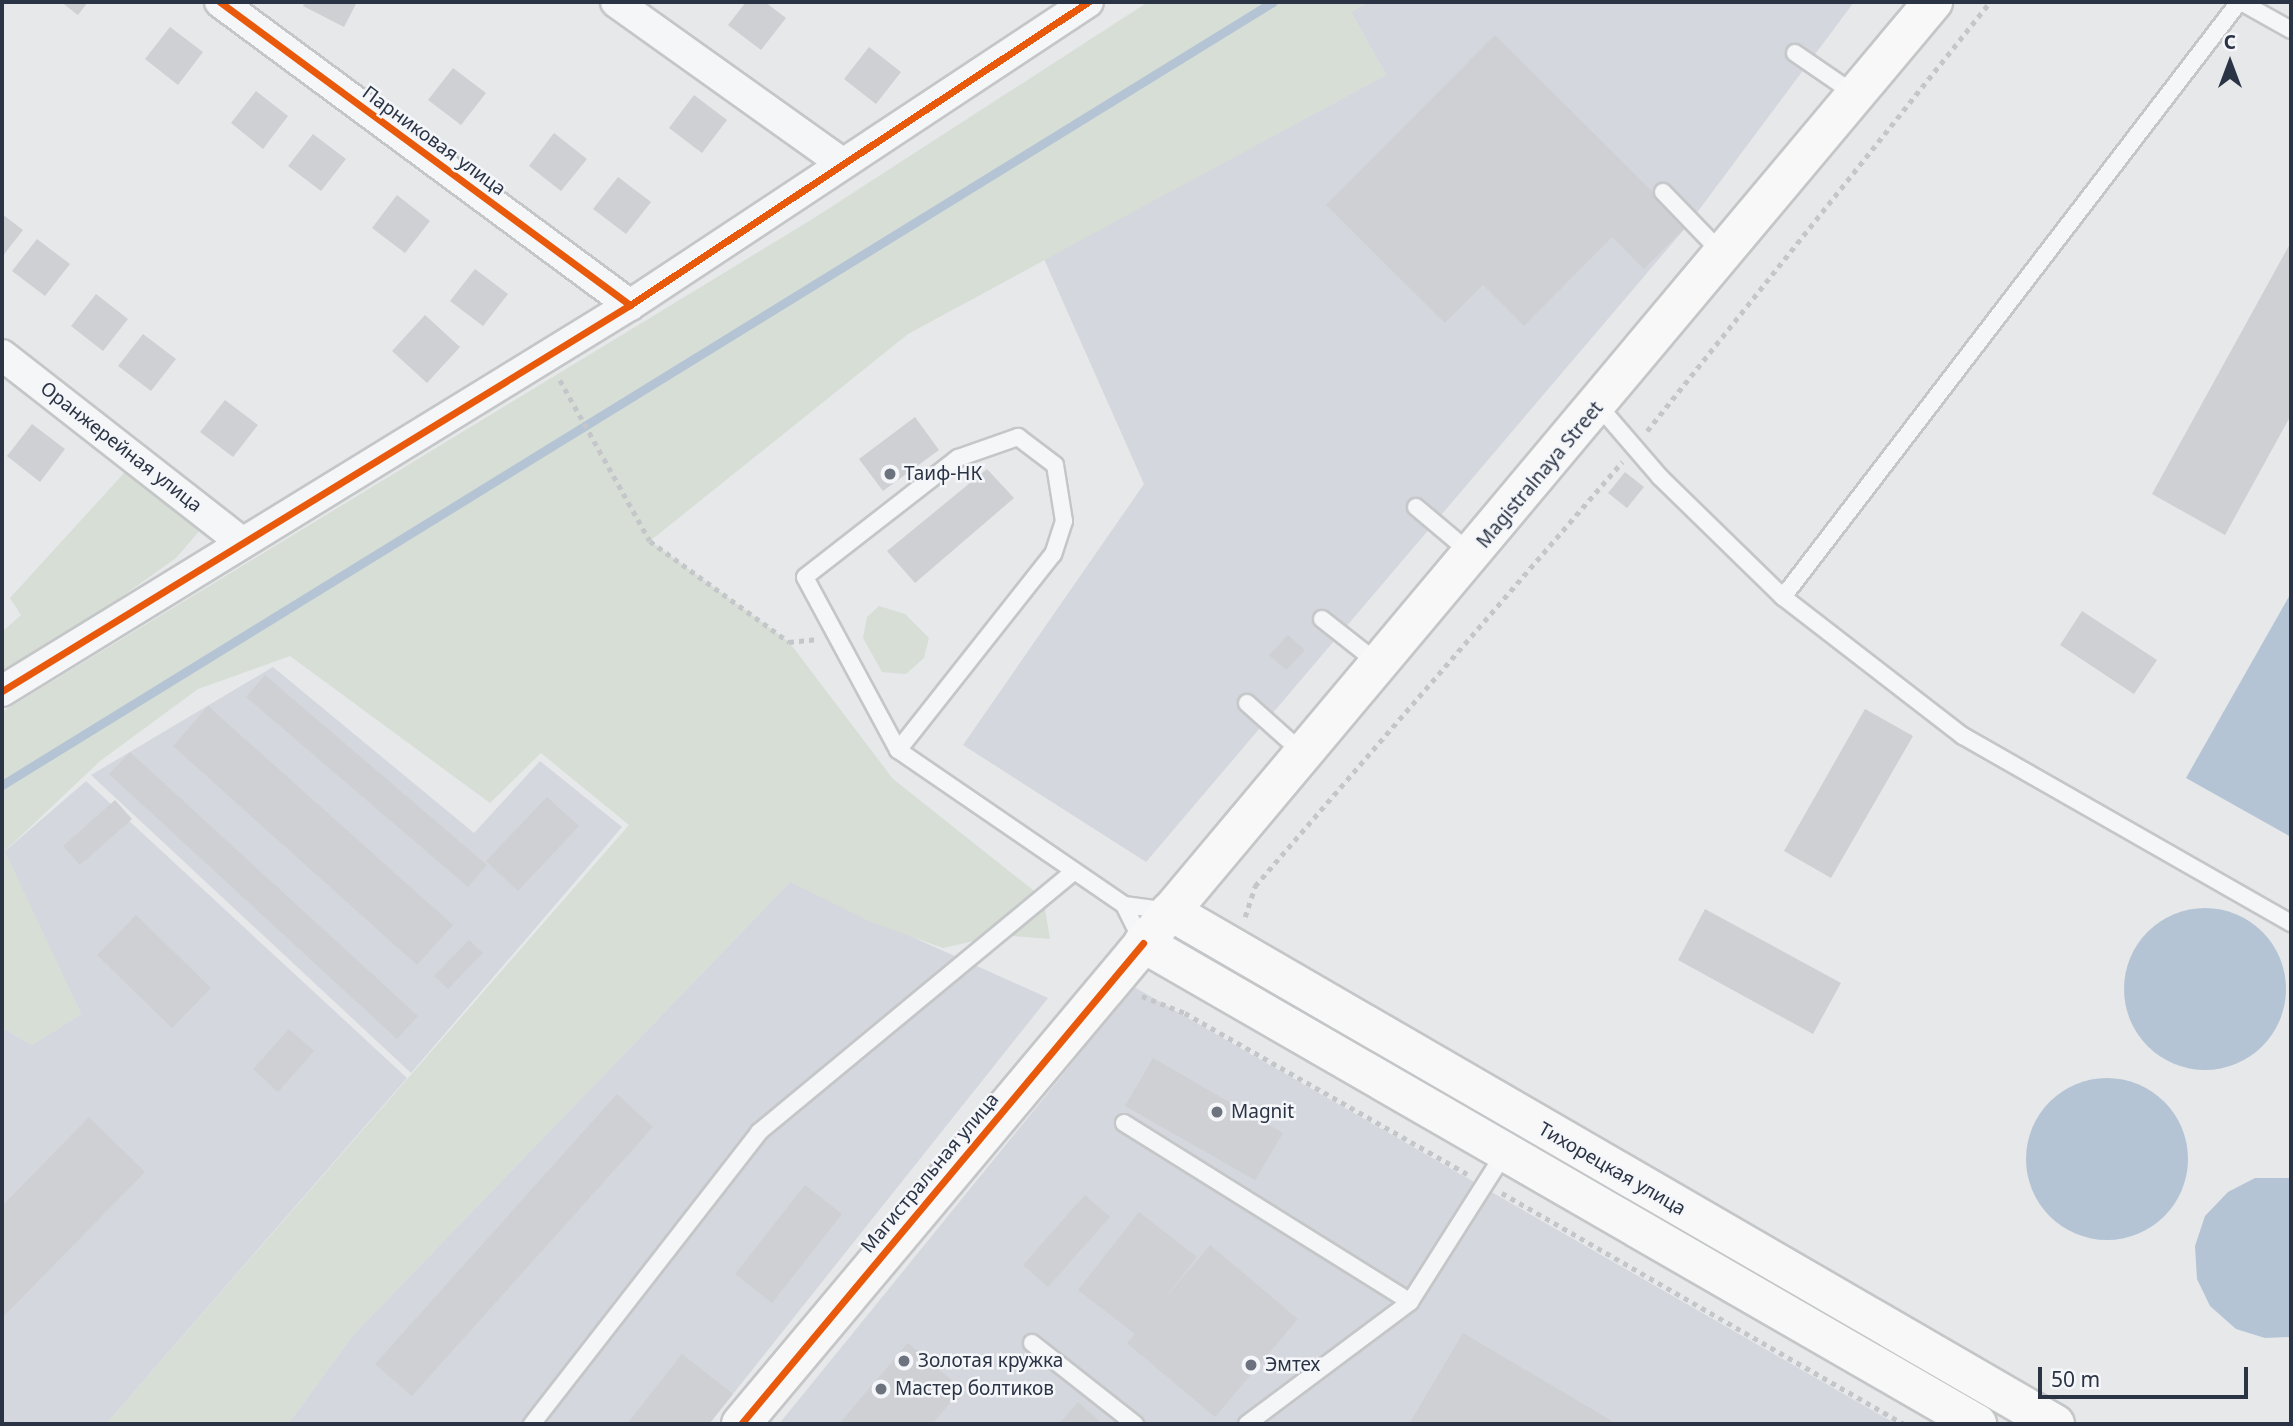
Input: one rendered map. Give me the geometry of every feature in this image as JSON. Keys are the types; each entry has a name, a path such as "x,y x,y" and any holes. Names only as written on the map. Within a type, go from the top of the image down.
{"main road":[{"name":"Magistralnaya Street","path":"1143,943 1382,666 1933,2"},
{"name":"Тихорецкая улица","path":"1170,911 2055,1424"},
{"name":"Тихорецкая улица","path":"1143,943 1506,1151 1966,1422"},
{"name":"Магистральная улица","path":"741,1424 1143,943"}],"street":[{"name":"Парниковая улица","path":"220,2 629,305"},
{"path":"616,2 842,163"},
{"path":"2,691 239,540 629,305 1088,2"},
{"name":"Оранжерейная улица","path":"2,355 239,540"}],"lane":[{"path":"1783,597 2240,2 2291,30"},
{"path":"1795,53 1856,95"},
{"path":"1663,192 1723,254"},
{"path":"1598,405 1660,477 1783,597 1964,736 2291,923"},
{"path":"898,750 1053,554 1064,521 1055,465 1018,436 958,458 805,577 898,750 1071,874 1124,905 1170,911"},
{"path":"1416,507 1473,556"},
{"path":"1322,619 1382,666"},
{"path":"1247,703 1304,754"},
{"path":"532,1424 759,1132 1071,874"},
{"path":"1124,905 1143,943"},
{"path":"1124,1123 1410,1302"},
{"path":"1247,1424 1410,1302 1506,1151"},
{"path":"1032,1343 1135,1424"}],"path":[{"path":"578,411 650,541 789,642 837,636"},
{"path":"1133,1001 1157,997 1903,1424"},
{"path":"1185,1013 1191,1004"}],"shaded area":[{"path":"1148,2 1368,2 1351,12 1386,75 908,334 650,541 789,642 893,779 1043,898 1050,939 1000,935 943,948 871,922 790,882 354,1334 288,1424 106,1424 629,825 541,753 490,803 290,656 198,689 100,761 5,851 81,1014 32,1045 2,1028 2,712 811,220"},
{"path":"1368,2 1854,2 1687,226 1146,862 963,745 1144,484 1044,259 1386,75 1351,12"},
{"path":"126,471 201,529 176,558 2,682 2,632 21,615 10,598"},
{"path":"879,606 905,614 929,638 924,658 906,674 882,672 863,638 867,617"},
{"path":"273,667 474,833 540,761 622,827 411,1073 91,775"},
{"path":"86,781 407,1078 106,1424 2,1424 2,1028 32,1045 81,1014 4,852"},
{"path":"790,882 1048,998 709,1424 288,1424 354,1334"},
{"path":"1134,987 1896,1424 779,1424"}],"water":[{"path":"2291,593 2291,837 2186,778"},
{"path":"2205,908 2236,914 2262,932 2280,958 2286,989 2280,1020 2262,1046 2236,1064 2205,1070 2174,1064 2148,1046 2130,1020 2124,989 2130,958 2148,932 2174,914"},
{"path":"2107,1078 2138,1084 2164,1102 2182,1128 2188,1159 2182,1190 2164,1216 2138,1234 2107,1240 2076,1234 2050,1216 2032,1190 2026,1159 2032,1128 2050,1102 2076,1084"},
{"path":"2255,1178 2291,1178 2291,1337 2265,1338 2236,1329 2210,1306 2197,1279 2195,1246 2205,1216 2228,1192"}],"building":[{"path":"61,2 88,2 78,15"},
{"path":"305,2 357,2 344,27 303,6"},
{"path":"746,2 765,2 786,18 761,50 728,25"},
{"path":"170,27 203,52 178,85 145,59"},
{"path":"1495,35 1687,226 1644,269 1612,237 1524,326 1483,285 1445,323 1326,205"},
{"path":"869,47 901,72 876,104 844,79"},
{"path":"453,68 486,93 461,125 428,100"},
{"path":"256,91 288,116 263,149 231,123"},
{"path":"694,95 727,120 702,153 669,128"},
{"path":"554,133 587,159 561,191 529,166"},
{"path":"313,134 346,159 321,191 288,166"},
{"path":"618,177 651,202 626,234 593,209"},
{"path":"397,195 430,221 405,253 372,228"},
{"path":"2,214 23,230 2,257"},
{"path":"37,239 70,264 45,296 12,271"},
{"path":"2291,242 2291,415 2225,535 2152,494"},
{"path":"475,269 508,294 483,326 450,301"},
{"path":"96,294 128,319 103,351 71,326"},
{"path":"425,315 460,347 427,383 392,351"},
{"path":"143,334 176,359 151,391 118,366"},
{"path":"225,400 258,425 233,457 200,432"},
{"path":"915,417 939,450 883,491 859,459"},
{"path":"32,424 65,449 40,482 7,456"},
{"path":"987,469 1014,498 915,583 887,551"},
{"path":"1625,472 1644,487 1627,508 1608,493"},
{"path":"2082,611 2157,660 2134,694 2060,645"},
{"path":"1288,635 1305,650 1286,670 1269,655"},
{"path":"265,675 487,865 468,887 246,697"},
{"path":"208,706 453,925 417,965 173,746"},
{"path":"1865,709 1913,736 1831,878 1784,851"},
{"path":"130,752 418,1016 397,1039 109,774"},
{"path":"547,797 579,826 518,891 486,861"},
{"path":"115,800 132,819 80,865 63,846"},
{"path":"1705,909 1841,983 1813,1034 1678,960"},
{"path":"136,915 211,988 172,1028 97,955"},
{"path":"469,940 483,953 448,989 434,976"},
{"path":"289,1029 314,1051 278,1092 253,1069"},
{"path":"1153,1058 1283,1133 1255,1180 1125,1106"},
{"path":"617,1094 653,1127 412,1396 375,1364"},
{"path":"89,1117 145,1172 2,1318 2,1206"},
{"path":"805,1185 842,1214 772,1303 735,1274"},
{"path":"1085,1195 1110,1217 1048,1287 1023,1265"},
{"path":"1139,1212 1197,1257 1161,1303 1210,1245 1298,1319 1215,1417 1127,1343 1135,1334 1078,1290"},
{"path":"1463,1333 1617,1424 1409,1424"},
{"path":"908,1343 962,1389 932,1424 839,1424"},
{"path":"682,1354 733,1394 709,1424 627,1424"},
{"path":"1078,1402 1103,1424 1059,1424"}],"waterway":[{"path":"2,785 1273,2"}],"cycle path":[{"path":"220,2 630,305"},
{"path":"2,691 630,305 1088,2"},
{"path":"741,1424 1143,943"}],"place":[{"name":"Таиф-НК","path":"890,474"},
{"name":"Magnit","path":"1217,1112"},
{"name":"Золотая кружка","path":"904,1361"},
{"name":"Эмтех","path":"1251,1365"},
{"name":"Мастер болтиков","path":"881,1389"}]}
